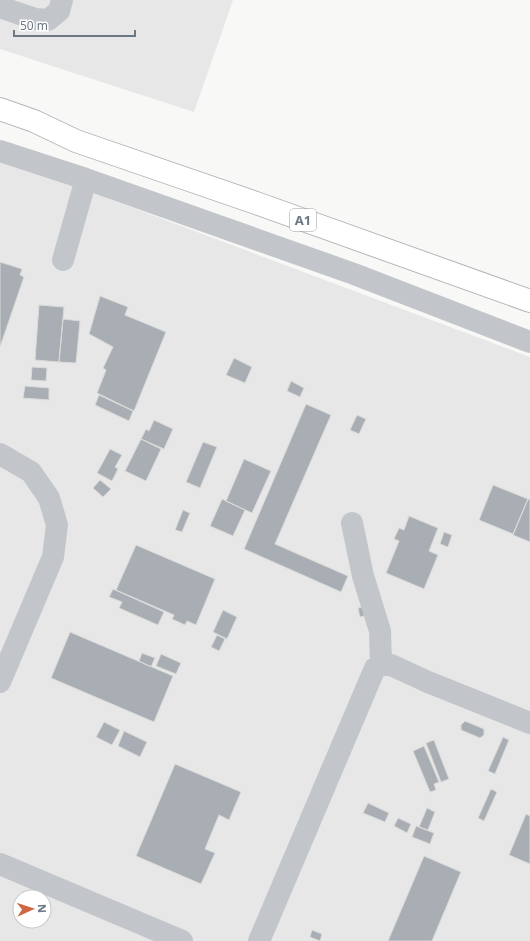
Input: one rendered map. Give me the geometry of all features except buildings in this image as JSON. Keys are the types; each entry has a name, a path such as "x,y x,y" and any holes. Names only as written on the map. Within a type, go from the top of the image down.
{"highway":[{"name":"A1","path":"0,110 34,121 76,141 256,203 530,301"},
{"name":"A1","path":"0,121 50,137 76,141"}],"street":[{"path":"0,7 35,19 48,20 59,11 62,0"},
{"path":"0,151 86,179 354,274 530,342"},
{"path":"63,260 86,179"},
{"path":"0,454 30,472 48,498 57,525 53,557 0,682"},
{"path":"352,523 363,576 380,631 381,665"},
{"path":"259,941 375,668 381,665 391,665 428,682 530,723"},
{"path":"0,864 182,941"}],"shaded area":[{"path":"0,0 233,0 194,112 0,49"},
{"path":"0,158 530,357 530,941 0,941"}]}
